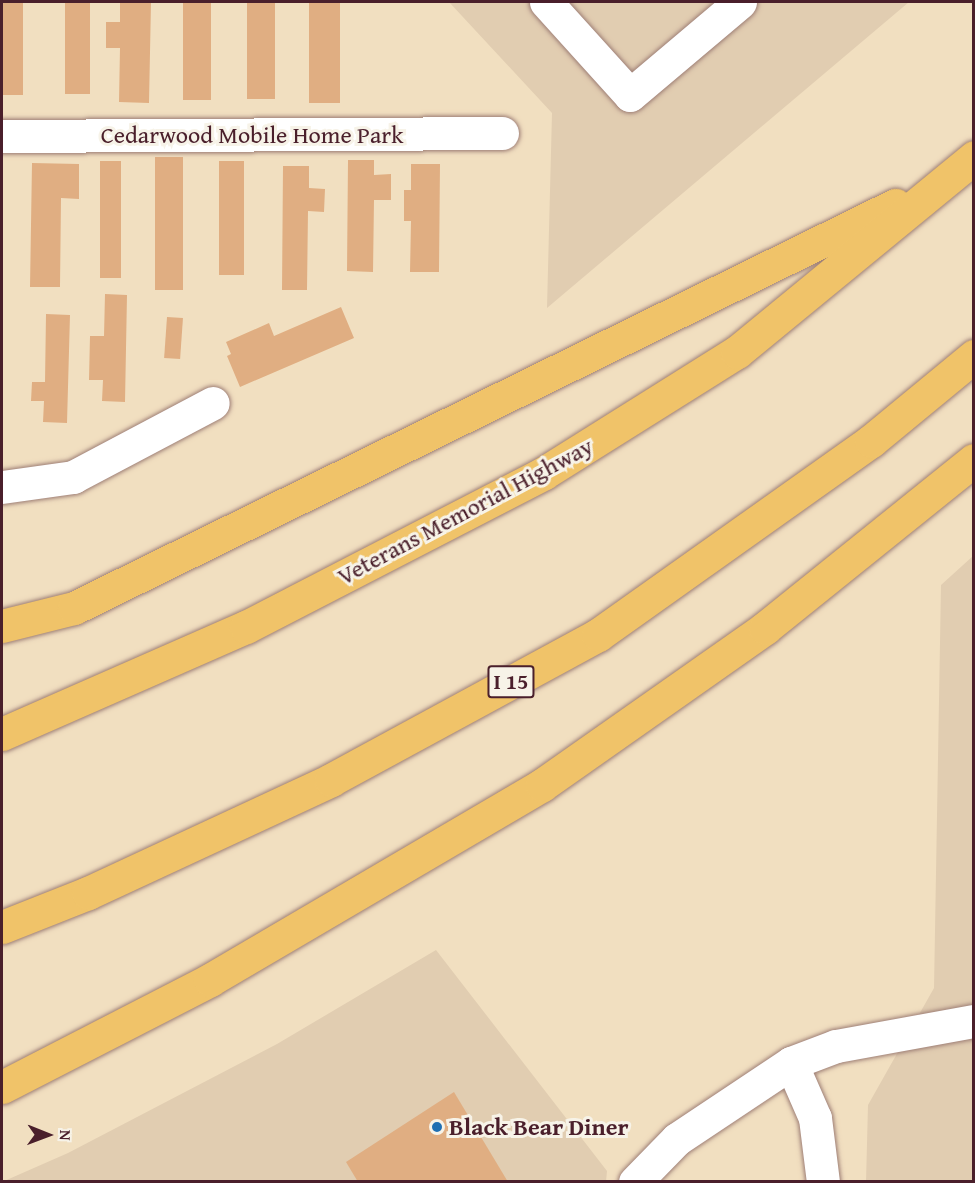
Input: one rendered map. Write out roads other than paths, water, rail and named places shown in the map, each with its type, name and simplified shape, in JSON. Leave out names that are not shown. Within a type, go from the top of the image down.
[{"type":"highway","name":"Veterans Memorial Highway","points":[[2,734],[246,627],[544,473],[737,352],[974,157]]},
{"type":"highway","points":[[2,626],[74,608],[945,180]]},
{"type":"highway","name":"I 15","points":[[2,927],[88,893],[331,780],[598,635],[871,441],[974,356]]},
{"type":"highway","points":[[2,1087],[210,980],[542,785],[765,628],[974,460]]},
{"type":"street","points":[[546,2],[630,95],[740,2]]},
{"type":"street","name":"Cedarwood Mobile Home Park","points":[[2,136],[502,134]]},
{"type":"street","points":[[2,488],[73,477],[213,403]]},
{"type":"street","points":[[635,1182],[677,1139],[791,1063],[836,1046],[974,1021]]},
{"type":"street","points":[[791,1063],[815,1118],[823,1182]]},
{"type":"place","name":"Black Bear Diner","points":[[437,1127]]}]
